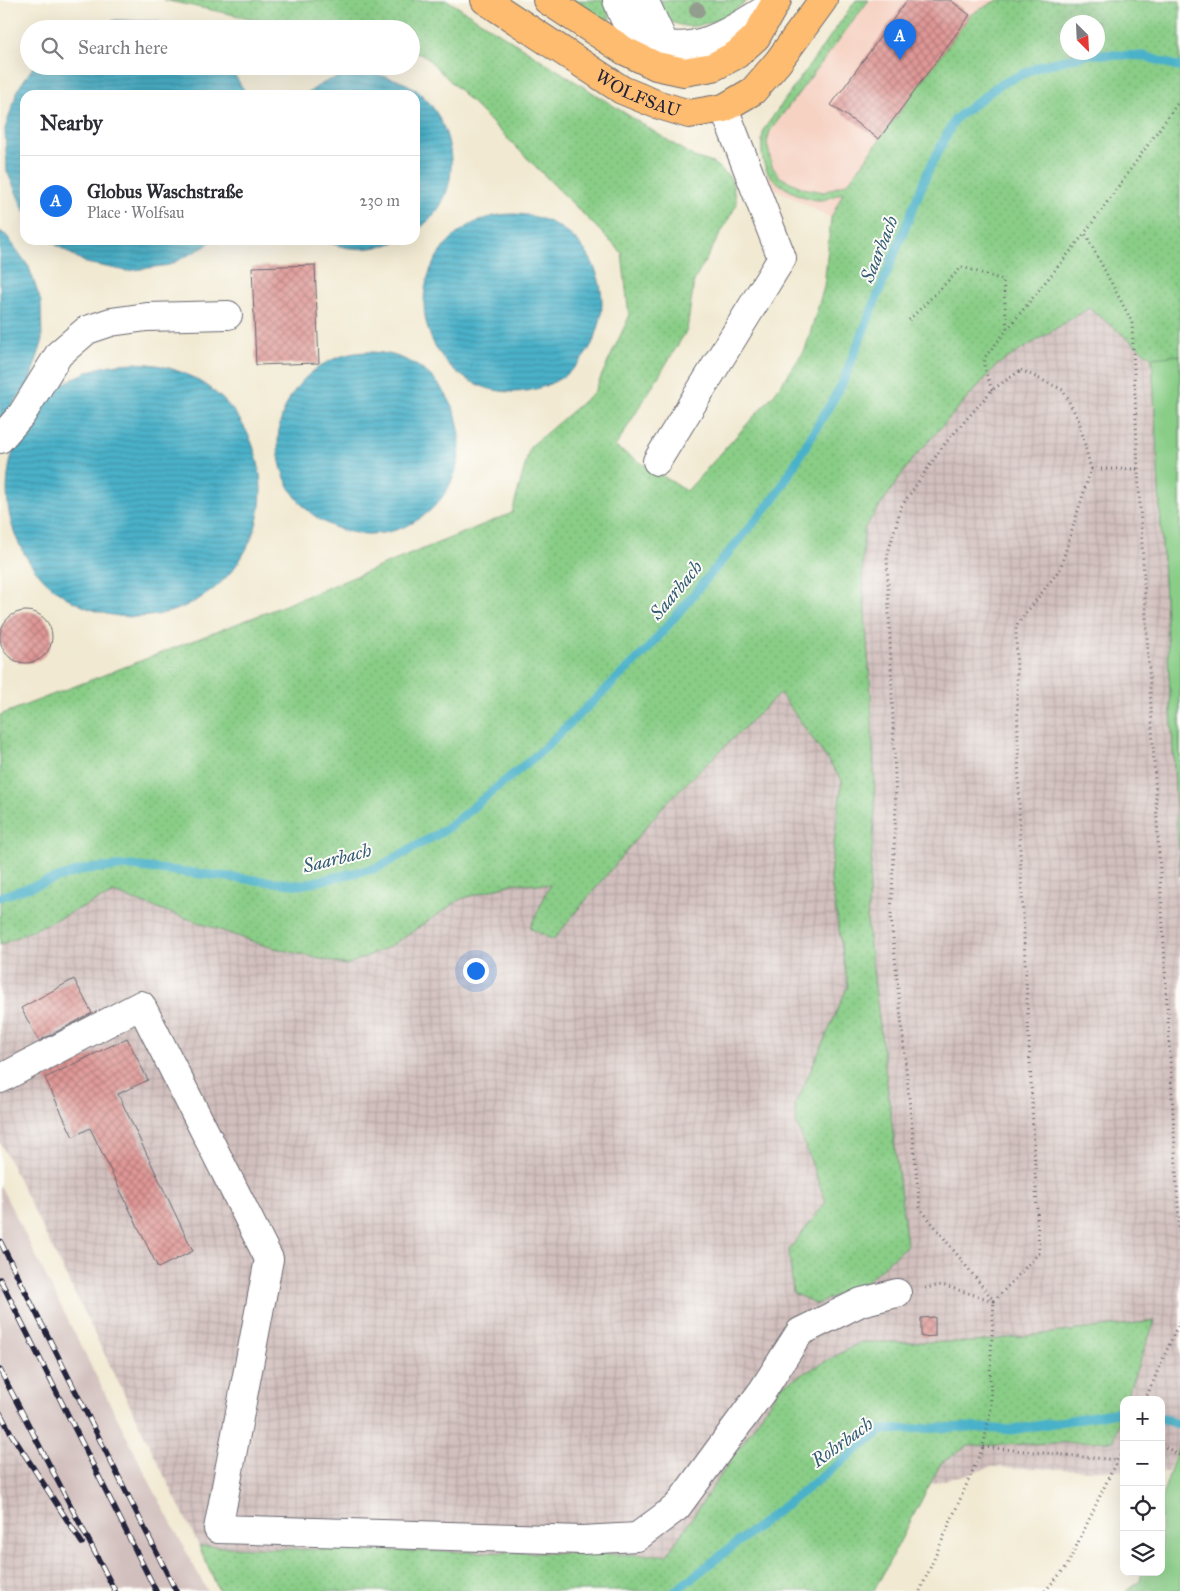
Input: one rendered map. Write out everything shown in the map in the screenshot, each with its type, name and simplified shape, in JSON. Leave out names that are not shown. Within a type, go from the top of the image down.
[{"type":"main road","name":"WOLFSAU","points":[[485,0],[622,90],[656,104],[689,114],[724,108],[753,91],[778,62],[822,0]]},
{"type":"main road","name":"WOLFSAU","points":[[546,0],[625,51],[656,66],[684,72],[714,68],[736,55],[756,37],[776,2]]},
{"type":"lane","points":[[617,0],[633,33],[665,45],[685,46],[707,42],[728,32],[776,2]]},
{"type":"lane","points":[[644,0],[665,45]]},
{"type":"lane","points":[[657,461],[782,258],[724,108]]},
{"type":"lane","points":[[0,439],[22,414],[59,354],[87,330],[111,322],[146,317],[228,316]]},
{"type":"lane","points":[[0,1079],[141,1006],[269,1259],[218,1529],[582,1540],[637,1537],[677,1507],[764,1390],[800,1332],[862,1302],[898,1293]]},
{"type":"path","points":[[992,390],[984,367],[984,356],[1085,233],[1180,100]]},
{"type":"path","points":[[1085,233],[1132,322],[1138,469],[1180,1241]]},
{"type":"path","points":[[909,320],[962,266],[1003,280],[1007,329]]},
{"type":"path","points":[[920,1591],[983,1447],[991,1408],[990,1372],[994,1301],[1039,1253],[1020,852],[1016,626],[1060,570],[1091,469],[1079,421],[1062,390],[1021,370],[992,390],[943,446],[901,507],[887,557],[896,805],[892,918],[920,1208],[994,1301]]},
{"type":"path","points":[[1091,469],[1138,469]]},
{"type":"path","points":[[898,1293],[942,1285],[994,1301]]},
{"type":"path","points":[[1147,1396],[1180,1320]]},
{"type":"path","points":[[983,1447],[1117,1460]]},
{"type":"path","points":[[1165,1447],[1180,1455]]},
{"type":"path","points":[[1045,1591],[1067,1566],[1120,1456]]},
{"type":"shaded area","points":[[856,0],[997,0],[970,15],[849,182],[831,218],[770,186],[761,143],[764,129]]},
{"type":"shaded area","points":[[1089,308],[1151,358],[1180,880],[1180,1439],[1168,1472],[1165,1472],[1165,1396],[1120,1396],[1120,1471],[993,1467],[667,1555],[199,1546],[0,1142],[0,945],[114,893],[266,946],[346,965],[389,947],[864,529],[911,461],[997,365]]},
{"type":"shaded area","points":[[0,1185],[148,1479],[207,1591],[101,1591],[0,1434]]},
{"type":"shaded area","points":[[0,1434],[84,1563],[101,1591],[0,1591]]},
{"type":"green space","points":[[164,0],[447,0],[694,157],[713,163],[731,178],[737,204],[694,281],[687,330],[615,447],[687,491],[775,393],[805,350],[824,287],[831,218],[843,193],[824,200],[814,200],[783,187],[767,171],[762,156],[762,139],[764,129],[856,0],[869,0],[770,131],[767,143],[772,166],[780,177],[803,188],[824,192],[849,182],[970,15],[997,0],[1180,1],[1180,876],[1152,358],[1089,308],[997,365],[911,461],[864,529],[862,574],[871,693],[875,807],[867,921],[907,1245],[867,1281],[817,1304],[793,1293],[789,1250],[826,1202],[797,1124],[795,1106],[848,986],[830,875],[842,780],[780,693],[664,805],[553,940],[530,928],[550,885],[515,883],[461,899],[389,947],[346,965],[266,946],[114,893],[0,945],[0,715],[275,609],[512,513],[530,447],[594,392],[629,317],[622,253],[424,55],[420,54],[420,20],[258,20]]},
{"type":"green space","points":[[564,0],[605,0],[611,23],[606,27]]},
{"type":"green space","points":[[657,0],[748,0],[729,14],[706,24],[683,26],[672,22],[662,13]]},
{"type":"green space","points":[[1180,355],[1180,876],[1152,358]]},
{"type":"green space","points":[[1155,1321],[1127,1396],[1120,1396],[1120,1416],[1114,1441],[968,1446],[941,1463],[874,1591],[219,1591],[199,1546],[667,1555],[781,1386],[861,1342],[973,1342]]},
{"type":"green space","points":[[1180,1441],[1180,1591],[1126,1591],[1140,1581],[1141,1576],[1165,1576],[1165,1487]]},
{"type":"water","points":[[28,75],[235,75],[244,90],[20,90],[20,201],[7,171],[5,129],[18,89]]},
{"type":"water","points":[[352,75],[379,75],[398,80],[417,90],[313,90],[321,84],[336,78]]},
{"type":"water","points":[[420,93],[433,108],[442,123],[448,139],[451,156],[451,173],[447,190],[440,205],[430,219],[420,228]]},
{"type":"water","points":[[522,214],[547,220],[555,224],[570,234],[582,246],[596,269],[601,286],[601,320],[596,337],[582,360],[570,372],[547,386],[530,391],[504,392],[479,386],[471,382],[456,372],[444,360],[430,337],[425,320],[424,294],[430,269],[434,261],[444,246],[456,234],[479,220],[496,215]]},
{"type":"water","points":[[0,231],[7,236],[29,267],[41,302],[42,343],[29,383],[0,419]]},
{"type":"water","points":[[56,245],[207,245],[169,265],[127,271],[86,263]]},
{"type":"water","points":[[337,245],[385,245],[362,249]]},
{"type":"water","points":[[378,352],[387,353],[412,362],[434,378],[450,400],[459,425],[459,461],[450,486],[434,508],[412,524],[396,530],[378,534],[360,534],[351,533],[326,524],[311,514],[298,501],[288,486],[279,461],[278,434],[279,425],[288,400],[298,385],[311,372],[326,362],[351,353]]},
{"type":"water","points":[[122,363],[146,363],[183,372],[205,384],[224,400],[240,419],[252,441],[259,465],[261,490],[259,515],[252,539],[240,561],[224,580],[205,596],[183,608],[146,617],[122,617],[85,608],[63,596],[36,571],[16,539],[12,527],[7,502],[7,478],[16,441],[28,419],[53,392],[85,372],[97,368]]},
{"type":"building","points":[[907,0],[950,0],[970,15],[879,139],[831,105]]},
{"type":"building","points":[[315,265],[319,363],[256,365],[252,267]]},
{"type":"building","points":[[21,611],[31,611],[40,615],[48,623],[52,637],[48,651],[40,659],[31,663],[21,663],[12,659],[4,651],[0,642],[0,632],[4,623],[12,615]]},
{"type":"building","points":[[74,979],[92,1013],[39,1041],[21,1008]]},
{"type":"building","points":[[127,1038],[148,1080],[118,1094],[193,1251],[158,1268],[90,1128],[73,1137],[45,1078]]},
{"type":"building","points":[[935,1317],[935,1336],[921,1337],[921,1318]]},
{"type":"waterway","name":"Saarbach","points":[[0,897],[85,869],[131,866],[300,885],[377,868],[445,830],[539,753],[647,650],[776,496],[841,386],[928,171],[955,119],[999,85],[1040,66],[1090,54],[1144,56],[1180,67]]},
{"type":"waterway","name":"Rohrbach","points":[[675,1591],[882,1430],[966,1427],[1012,1430],[1120,1412]]},
{"type":"waterway","name":"Rohrbach","points":[[1165,1419],[1180,1425]]},
{"type":"railway","points":[[0,1241],[176,1591]]},
{"type":"railway","points":[[0,1279],[156,1591]]},
{"type":"railway","points":[[0,1370],[115,1591]]},
{"type":"railway","points":[[0,1413],[12,1435],[82,1543]]},
{"type":"place","name":"Globus Waschstraße","points":[[900,60]]}]
